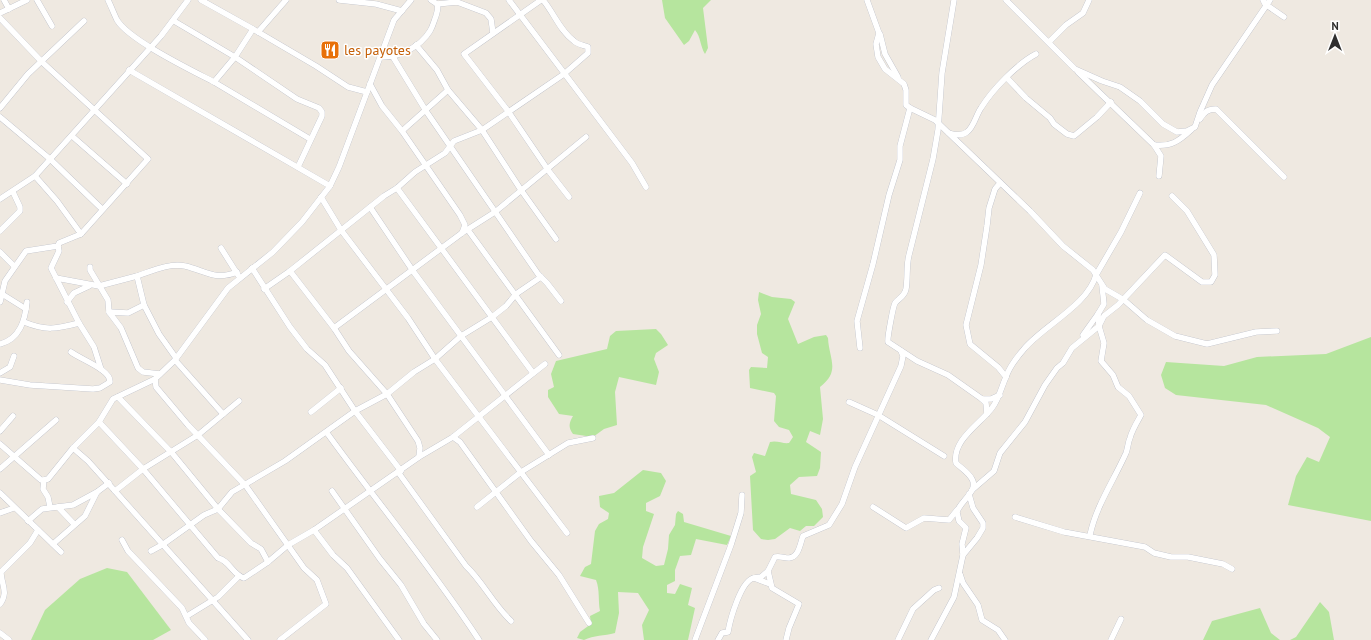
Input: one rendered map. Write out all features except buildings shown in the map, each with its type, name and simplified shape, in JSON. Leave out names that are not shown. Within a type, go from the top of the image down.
[{"type":"street","points":[[4,0],[9,9]]},
{"type":"street","points":[[0,13],[27,0]]},
{"type":"street","points":[[37,0],[52,26]]},
{"type":"street","points":[[108,0],[117,20],[124,28],[152,47],[310,139]]},
{"type":"street","points":[[0,199],[13,192],[35,176],[95,111],[129,70],[152,47],[174,21],[188,0]]},
{"type":"street","points":[[200,0],[316,66],[348,87],[367,92]]},
{"type":"street","points":[[214,82],[255,31],[286,0]]},
{"type":"street","points":[[280,6],[289,0]]},
{"type":"street","points":[[340,0],[376,4],[402,11]]},
{"type":"street","points":[[56,278],[89,286],[100,286],[137,276],[156,268],[184,266],[222,277],[238,275],[252,268],[287,239],[330,186],[339,167],[370,84],[382,57],[394,20],[411,0]]},
{"type":"street","points":[[431,0],[437,4],[457,2],[486,13],[491,20],[493,33]]},
{"type":"street","points":[[509,0],[632,163],[646,187]]},
{"type":"street","points":[[264,289],[290,271],[370,207],[397,188],[415,172],[445,153],[449,146],[462,136],[482,130],[508,110],[564,74],[588,53],[589,49],[587,46],[575,42],[565,33],[553,13],[542,0],[464,54],[508,110],[548,170],[569,198]]},
{"type":"street","points":[[867,0],[879,33],[876,44],[878,57],[885,69],[904,84],[906,90],[906,105],[935,120],[987,168],[1068,252],[1093,270],[1102,284],[1147,320],[1168,332],[1201,344],[1229,340],[1256,332],[1277,331]]},
{"type":"street","points":[[954,0],[942,73],[938,123],[933,158],[918,212],[906,268],[906,289],[904,295],[894,304],[892,323],[886,339],[888,342],[917,361],[948,375],[982,399],[986,403],[988,414]]},
{"type":"street","points":[[1006,0],[1154,145],[1161,156],[1159,176]]},
{"type":"street","points":[[1049,42],[1066,25],[1083,13],[1089,0]]},
{"type":"street","points":[[1263,0],[1269,2],[1284,17]]},
{"type":"street","points":[[1076,69],[1102,81],[1120,87],[1140,101],[1163,124],[1177,132],[1186,131],[1195,127],[1212,85],[1269,2]]},
{"type":"street","points":[[382,57],[393,57],[402,54],[426,36],[433,26],[438,10],[437,4]]},
{"type":"street","points":[[0,18],[42,62],[148,159],[127,184],[102,208],[81,234],[59,243],[58,246],[29,250],[24,253],[5,281],[0,302]]},
{"type":"street","points":[[0,108],[19,84],[84,21]]},
{"type":"street","points":[[174,21],[235,57],[297,99],[319,108],[322,116],[298,167]]},
{"type":"street","points":[[416,45],[437,70],[448,90],[482,130],[521,190],[556,239]]},
{"type":"street","points":[[949,133],[957,135],[968,132],[982,106],[994,89],[1023,61],[1036,54]]},
{"type":"street","points":[[393,57],[449,146],[541,277],[561,301]]},
{"type":"street","points":[[129,70],[330,186]]},
{"type":"street","points":[[1007,78],[1054,124],[1067,134],[1074,136],[1097,117],[1111,102]]},
{"type":"street","points":[[370,84],[382,106],[402,131],[463,220],[465,226],[462,233]]},
{"type":"street","points":[[402,131],[448,90]]},
{"type":"street","points":[[860,348],[857,321],[873,264],[889,195],[900,160],[900,146],[910,108]]},
{"type":"street","points":[[1154,145],[1164,146],[1175,143],[1195,127],[1203,113],[1209,109],[1216,109],[1284,177]]},
{"type":"street","points":[[0,117],[50,159],[102,208]]},
{"type":"street","points":[[72,136],[127,184]]},
{"type":"street","points":[[334,328],[386,289],[413,271],[462,233],[495,212],[548,170],[586,137]]},
{"type":"street","points":[[35,176],[57,201],[81,234]]},
{"type":"street","points":[[1000,183],[996,189],[989,208],[988,226],[966,325],[970,344],[998,367],[1006,377]]},
{"type":"street","points":[[397,188],[533,373]]},
{"type":"street","points":[[0,231],[20,211],[20,207],[13,192]]},
{"type":"street","points":[[963,555],[978,538],[983,528],[982,523],[973,508],[971,492],[972,479],[956,463],[956,454],[967,434],[988,414],[1000,395],[1006,377],[1024,348],[1079,300],[1094,283],[1096,275],[1121,232],[1140,193]]},
{"type":"street","points":[[1078,342],[1098,326],[1104,316],[1122,300],[1165,255],[1202,282],[1210,282],[1215,275],[1213,253],[1184,205],[1172,196]]},
{"type":"street","points":[[322,197],[341,230],[386,289],[435,359],[480,416],[567,533]]},
{"type":"street","points":[[370,207],[413,271],[549,455]]},
{"type":"street","points":[[468,230],[559,355]]},
{"type":"street","points":[[58,246],[59,251],[51,265],[79,323],[94,347],[101,369]]},
{"type":"street","points":[[221,248],[238,275]]},
{"type":"street","points":[[0,252],[14,266]]},
{"type":"street","points":[[90,267],[108,300],[108,312],[121,328],[138,368],[143,372],[160,374]]},
{"type":"street","points":[[252,268],[264,289],[290,327],[307,349],[326,365],[355,411],[466,566],[477,577],[488,595],[511,621]]},
{"type":"street","points":[[290,271],[334,328],[349,351],[387,394],[418,441],[420,448],[419,457]]},
{"type":"street","points":[[0,444],[41,480],[48,479],[73,448],[100,422],[111,402],[154,379],[175,359],[217,300],[238,275]]},
{"type":"street","points":[[137,276],[144,305],[158,334],[175,359],[223,414]]},
{"type":"street","points":[[151,551],[162,545],[204,515],[218,509],[232,492],[246,486],[327,433],[355,411],[387,394],[414,372],[435,359],[461,336],[506,306],[516,294],[541,277]]},
{"type":"street","points":[[873,508],[906,528],[924,518],[949,520],[971,492],[994,471],[1000,453],[1025,422],[1049,380],[1098,314],[1104,304],[1104,291],[1102,284]]},
{"type":"street","points":[[68,302],[74,293],[89,286]]},
{"type":"street","points":[[2,294],[26,309]]},
{"type":"street","points":[[0,344],[13,338],[24,322],[27,302]]},
{"type":"street","points":[[108,312],[128,313],[144,305]]},
{"type":"street","points":[[1090,535],[1093,521],[1120,462],[1126,453],[1130,437],[1141,415],[1129,396],[1118,387],[1113,375],[1101,361],[1104,343],[1098,326],[1098,314]]},
{"type":"street","points":[[24,322],[38,328],[48,329],[79,323]]},
{"type":"street","points":[[718,640],[722,633],[728,632],[735,605],[748,581],[754,578],[762,577],[768,571],[775,557],[794,557],[798,553],[803,536],[829,525],[846,496],[855,468],[901,366],[903,356],[901,351]]},
{"type":"street","points":[[0,380],[30,385],[93,389],[100,388],[110,382],[107,373],[87,363],[71,352]]},
{"type":"street","points":[[0,373],[10,366],[14,356]]},
{"type":"street","points":[[100,422],[143,469],[218,558],[223,558],[239,576],[247,577],[288,545],[314,530],[419,457],[453,437],[545,364]]},
{"type":"street","points":[[154,379],[156,387],[198,435],[246,486],[304,568],[317,580],[326,604],[280,640]]},
{"type":"street","points":[[311,412],[341,388]]},
{"type":"street","points":[[982,399],[991,399],[1000,395]]},
{"type":"street","points":[[118,397],[172,453],[218,509],[251,543],[261,549],[268,562]]},
{"type":"street","points":[[115,491],[143,469],[172,453],[198,435],[239,400]]},
{"type":"street","points":[[849,402],[878,415],[944,456]]},
{"type":"street","points":[[0,431],[13,416]]},
{"type":"street","points":[[0,469],[56,420]]},
{"type":"street","points":[[327,433],[369,492],[455,604],[479,640]]},
{"type":"street","points":[[453,437],[460,442],[531,542],[559,575],[589,623]]},
{"type":"street","points":[[477,507],[521,472],[568,443],[593,438]]},
{"type":"street","points":[[73,448],[110,483],[115,491],[162,545],[214,600],[225,616],[248,640]]},
{"type":"street","points":[[44,480],[43,489],[48,497],[50,507]]},
{"type":"street","points":[[28,521],[42,509],[73,505],[98,492],[110,483]]},
{"type":"street","points":[[0,492],[14,508],[61,552]]},
{"type":"street","points":[[53,544],[74,524],[86,516],[98,492]]},
{"type":"street","points":[[332,492],[401,586],[424,624],[437,640]]},
{"type":"street","points":[[695,640],[731,545],[741,513],[742,495]]},
{"type":"street","points":[[58,507],[74,524]]},
{"type":"street","points":[[0,513],[14,508]]},
{"type":"street","points":[[931,640],[954,597],[960,574],[963,555],[962,544],[966,528],[957,516],[958,508]]},
{"type":"street","points":[[1015,517],[1064,532],[1090,535],[1145,547],[1154,553],[1171,557],[1188,557],[1223,564],[1232,569]]},
{"type":"street","points":[[0,604],[5,589],[1,572],[30,543],[38,530]]},
{"type":"street","points":[[314,530],[333,555],[347,568],[399,640]]},
{"type":"street","points":[[122,540],[128,551],[144,566],[168,596],[182,608],[189,623],[205,640]]},
{"type":"street","points":[[768,571],[770,584],[774,590],[799,604],[789,628],[786,640]]},
{"type":"street","points":[[960,574],[963,583],[978,605],[982,620],[998,630],[1005,640]]},
{"type":"street","points":[[187,616],[214,600],[229,588],[239,576]]},
{"type":"street","points":[[754,578],[770,584]]},
{"type":"street","points":[[898,640],[913,609],[934,590],[939,588]]},
{"type":"street","points":[[1111,640],[1121,618]]},
{"type":"street","points":[[0,633],[9,640]]},
{"type":"green space","points":[[662,0],[711,0],[703,8],[708,48],[705,54],[695,30],[689,41],[684,45],[665,18]]},
{"type":"green space","points":[[759,292],[772,297],[791,299],[795,302],[788,319],[798,344],[814,337],[826,335],[828,338],[832,364],[830,376],[820,387],[823,419],[820,435],[810,431],[806,442],[821,452],[820,468],[817,476],[799,477],[790,485],[791,494],[816,500],[822,509],[823,517],[814,526],[806,526],[800,531],[790,528],[775,539],[768,540],[761,539],[753,530],[750,476],[756,472],[752,457],[754,453],[765,456],[770,442],[775,441],[789,443],[793,437],[789,430],[779,427],[774,421],[776,396],[774,393],[750,388],[749,370],[751,367],[767,368],[768,357],[762,353],[757,334],[757,325],[761,314],[758,300]]},
{"type":"green space","points":[[656,329],[668,345],[656,353],[654,359],[659,372],[656,385],[619,377],[615,392],[617,425],[604,429],[593,437],[573,434],[570,429],[570,425],[573,416],[559,414],[548,397],[548,390],[554,387],[551,374],[556,361],[607,349],[610,336],[616,331]]},
{"type":"green space","points":[[1371,337],[1371,521],[1288,505],[1296,476],[1307,457],[1319,462],[1330,437],[1318,428],[1266,405],[1176,395],[1165,388],[1161,375],[1166,362],[1224,366],[1257,357],[1326,354]]},
{"type":"green space","points":[[643,470],[661,473],[666,481],[660,496],[646,503],[646,511],[654,514],[643,547],[642,558],[656,566],[664,565],[668,549],[669,535],[675,525],[676,514],[678,511],[683,514],[684,522],[731,536],[727,545],[696,539],[691,555],[680,556],[675,570],[675,581],[667,585],[667,593],[675,594],[680,584],[692,588],[688,605],[695,608],[688,640],[644,640],[642,625],[649,610],[638,593],[618,592],[619,613],[615,633],[584,640],[577,638],[580,632],[591,624],[590,616],[600,611],[596,580],[580,576],[585,567],[591,564],[595,531],[599,524],[608,519],[609,513],[600,507],[599,496],[614,493]]},
{"type":"green space","points":[[107,568],[127,572],[171,630],[153,640],[31,640],[45,610],[80,579]]},
{"type":"green space","points":[[1320,602],[1329,612],[1334,640],[1290,640],[1296,637]]},
{"type":"green space","points":[[1260,608],[1271,633],[1280,640],[1203,640],[1212,621]]},
{"type":"place","name":"les payotes","points":[[330,50]]}]
